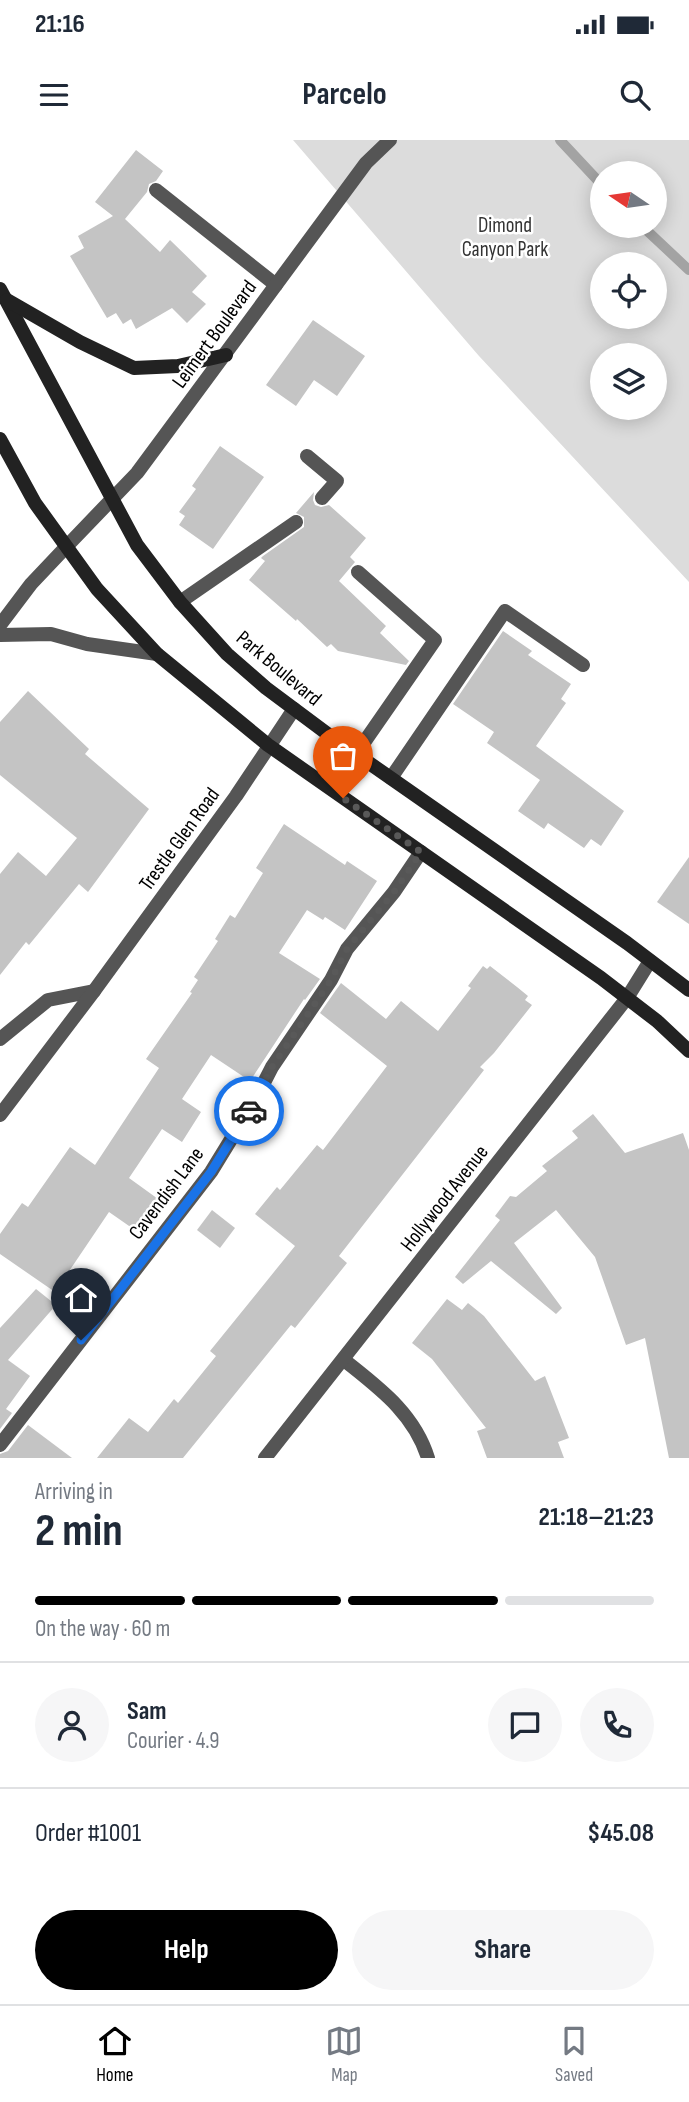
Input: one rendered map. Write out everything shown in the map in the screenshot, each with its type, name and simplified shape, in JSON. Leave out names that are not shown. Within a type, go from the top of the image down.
[{"type":"main road","points":[[3,294],[80,342],[134,368],[178,366],[226,355]]},
{"type":"main road","name":"Park Boulevard","points":[[3,294],[137,545],[180,602],[227,654],[294,709],[689,990]]},
{"type":"main road","points":[[0,439],[35,503],[97,590],[157,654],[268,745],[627,998],[689,1051]]},
{"type":"street","name":"Leimert Boulevard","points":[[0,625],[31,584],[137,473],[366,163],[390,140]]},
{"type":"street","points":[[156,190],[276,285]]},
{"type":"street","points":[[307,456],[338,481],[322,498]]},
{"type":"street","points":[[180,602],[296,522]]},
{"type":"street","points":[[356,754],[435,640],[358,572]]},
{"type":"street","points":[[391,778],[505,611],[583,665]]},
{"type":"street","points":[[0,635],[51,634],[87,644],[157,654]]},
{"type":"street","name":"Trestle Glen Road","points":[[0,1115],[236,796],[294,709]]},
{"type":"street","name":"Cavendish Lane","points":[[0,1445],[211,1172],[272,1067],[331,980],[347,949],[394,892],[421,852]]},
{"type":"street","name":"Hollywood Avenue","points":[[265,1458],[627,998],[650,961]]},
{"type":"street","points":[[0,1039],[48,1000],[94,991]]},
{"type":"street","points":[[344,1360],[384,1392],[408,1417],[423,1442],[428,1458]]},
{"type":"green space","name":"Dimond Canyon Park","points":[[293,140],[689,140],[689,582],[479,356]]},
{"type":"building","points":[[136,150],[163,171],[156,181],[149,184],[147,192],[125,219],[160,252],[170,240],[207,276],[192,292],[206,304],[187,323],[172,308],[136,329],[131,319],[123,324],[116,313],[107,318],[70,256],[84,248],[78,236],[113,216],[95,202]]},
{"type":"building","points":[[313,320],[365,356],[337,396],[314,380],[296,406],[266,385]]},
{"type":"building","points":[[220,446],[264,477],[213,549],[179,525],[185,516],[179,512],[196,489],[192,486]]},
{"type":"building","points":[[314,492],[315,505],[329,505],[366,538],[350,557],[355,562],[339,581],[386,626],[380,633],[409,661],[406,665],[338,651],[331,644],[327,647],[249,580],[265,561],[261,558],[263,556],[304,527],[304,517],[296,513]]},
{"type":"building","points":[[503,631],[532,651],[528,655],[571,684],[561,699],[566,703],[536,746],[624,811],[601,846],[591,839],[584,848],[548,823],[544,829],[518,811],[540,780],[487,743],[494,732],[453,704]]},
{"type":"building","points":[[28,691],[89,749],[85,754],[149,809],[88,892],[79,884],[29,945],[26,942],[0,975],[0,874],[18,852],[46,876],[77,838],[0,775],[0,722]]},
{"type":"building","points":[[284,824],[345,865],[347,861],[377,881],[345,930],[325,917],[323,920],[307,910],[279,953],[320,979],[250,1081],[211,1055],[182,1099],[201,1112],[182,1142],[162,1129],[129,1178],[165,1204],[142,1235],[109,1212],[55,1292],[0,1254],[0,1234],[22,1203],[28,1207],[70,1147],[95,1165],[159,1068],[146,1059],[192,993],[190,992],[198,980],[194,977],[218,941],[215,939],[230,915],[235,918],[263,873],[256,868]]},
{"type":"building","points":[[689,857],[689,924],[657,902]]},
{"type":"building","points":[[483,966],[487,969],[490,966],[517,987],[528,996],[525,1000],[532,1005],[480,1067],[484,1070],[339,1256],[347,1263],[295,1328],[291,1325],[183,1458],[97,1458],[129,1418],[148,1432],[174,1399],[178,1403],[216,1356],[210,1351],[295,1246],[255,1214],[277,1187],[280,1190],[317,1145],[323,1150],[387,1066],[320,1013],[341,983],[386,1019],[401,1001],[438,1031],[471,988],[468,986]]},
{"type":"building","points":[[593,1114],[625,1153],[683,1133],[689,1150],[689,1458],[669,1458],[645,1338],[626,1345],[595,1257],[556,1210],[514,1243],[562,1308],[556,1314],[491,1261],[463,1284],[455,1277],[500,1220],[495,1216],[510,1196],[516,1197],[547,1171],[542,1166],[578,1138],[572,1131]]},
{"type":"building","points":[[212,1210],[235,1228],[220,1248],[197,1230]]},
{"type":"building","points":[[36,1289],[56,1305],[8,1360],[30,1376],[6,1409],[12,1413],[0,1429],[0,1328]]},
{"type":"building","points":[[447,1299],[462,1310],[468,1303],[484,1316],[535,1381],[545,1376],[569,1438],[558,1442],[564,1458],[487,1458],[477,1431],[486,1428],[432,1359],[412,1343]]},
{"type":"building","points":[[28,1425],[72,1458],[0,1458],[0,1454],[8,1451]]},
{"type":"waterway","points":[[560,140],[590,172]]},
{"type":"waterway","points":[[655,238],[689,270]]},
{"type":"way so far","points":[[249,1111],[272,1067],[331,980],[347,949],[394,892],[421,852],[343,798]]},
{"type":"route","points":[[81,1340],[211,1172],[249,1111]]}]
